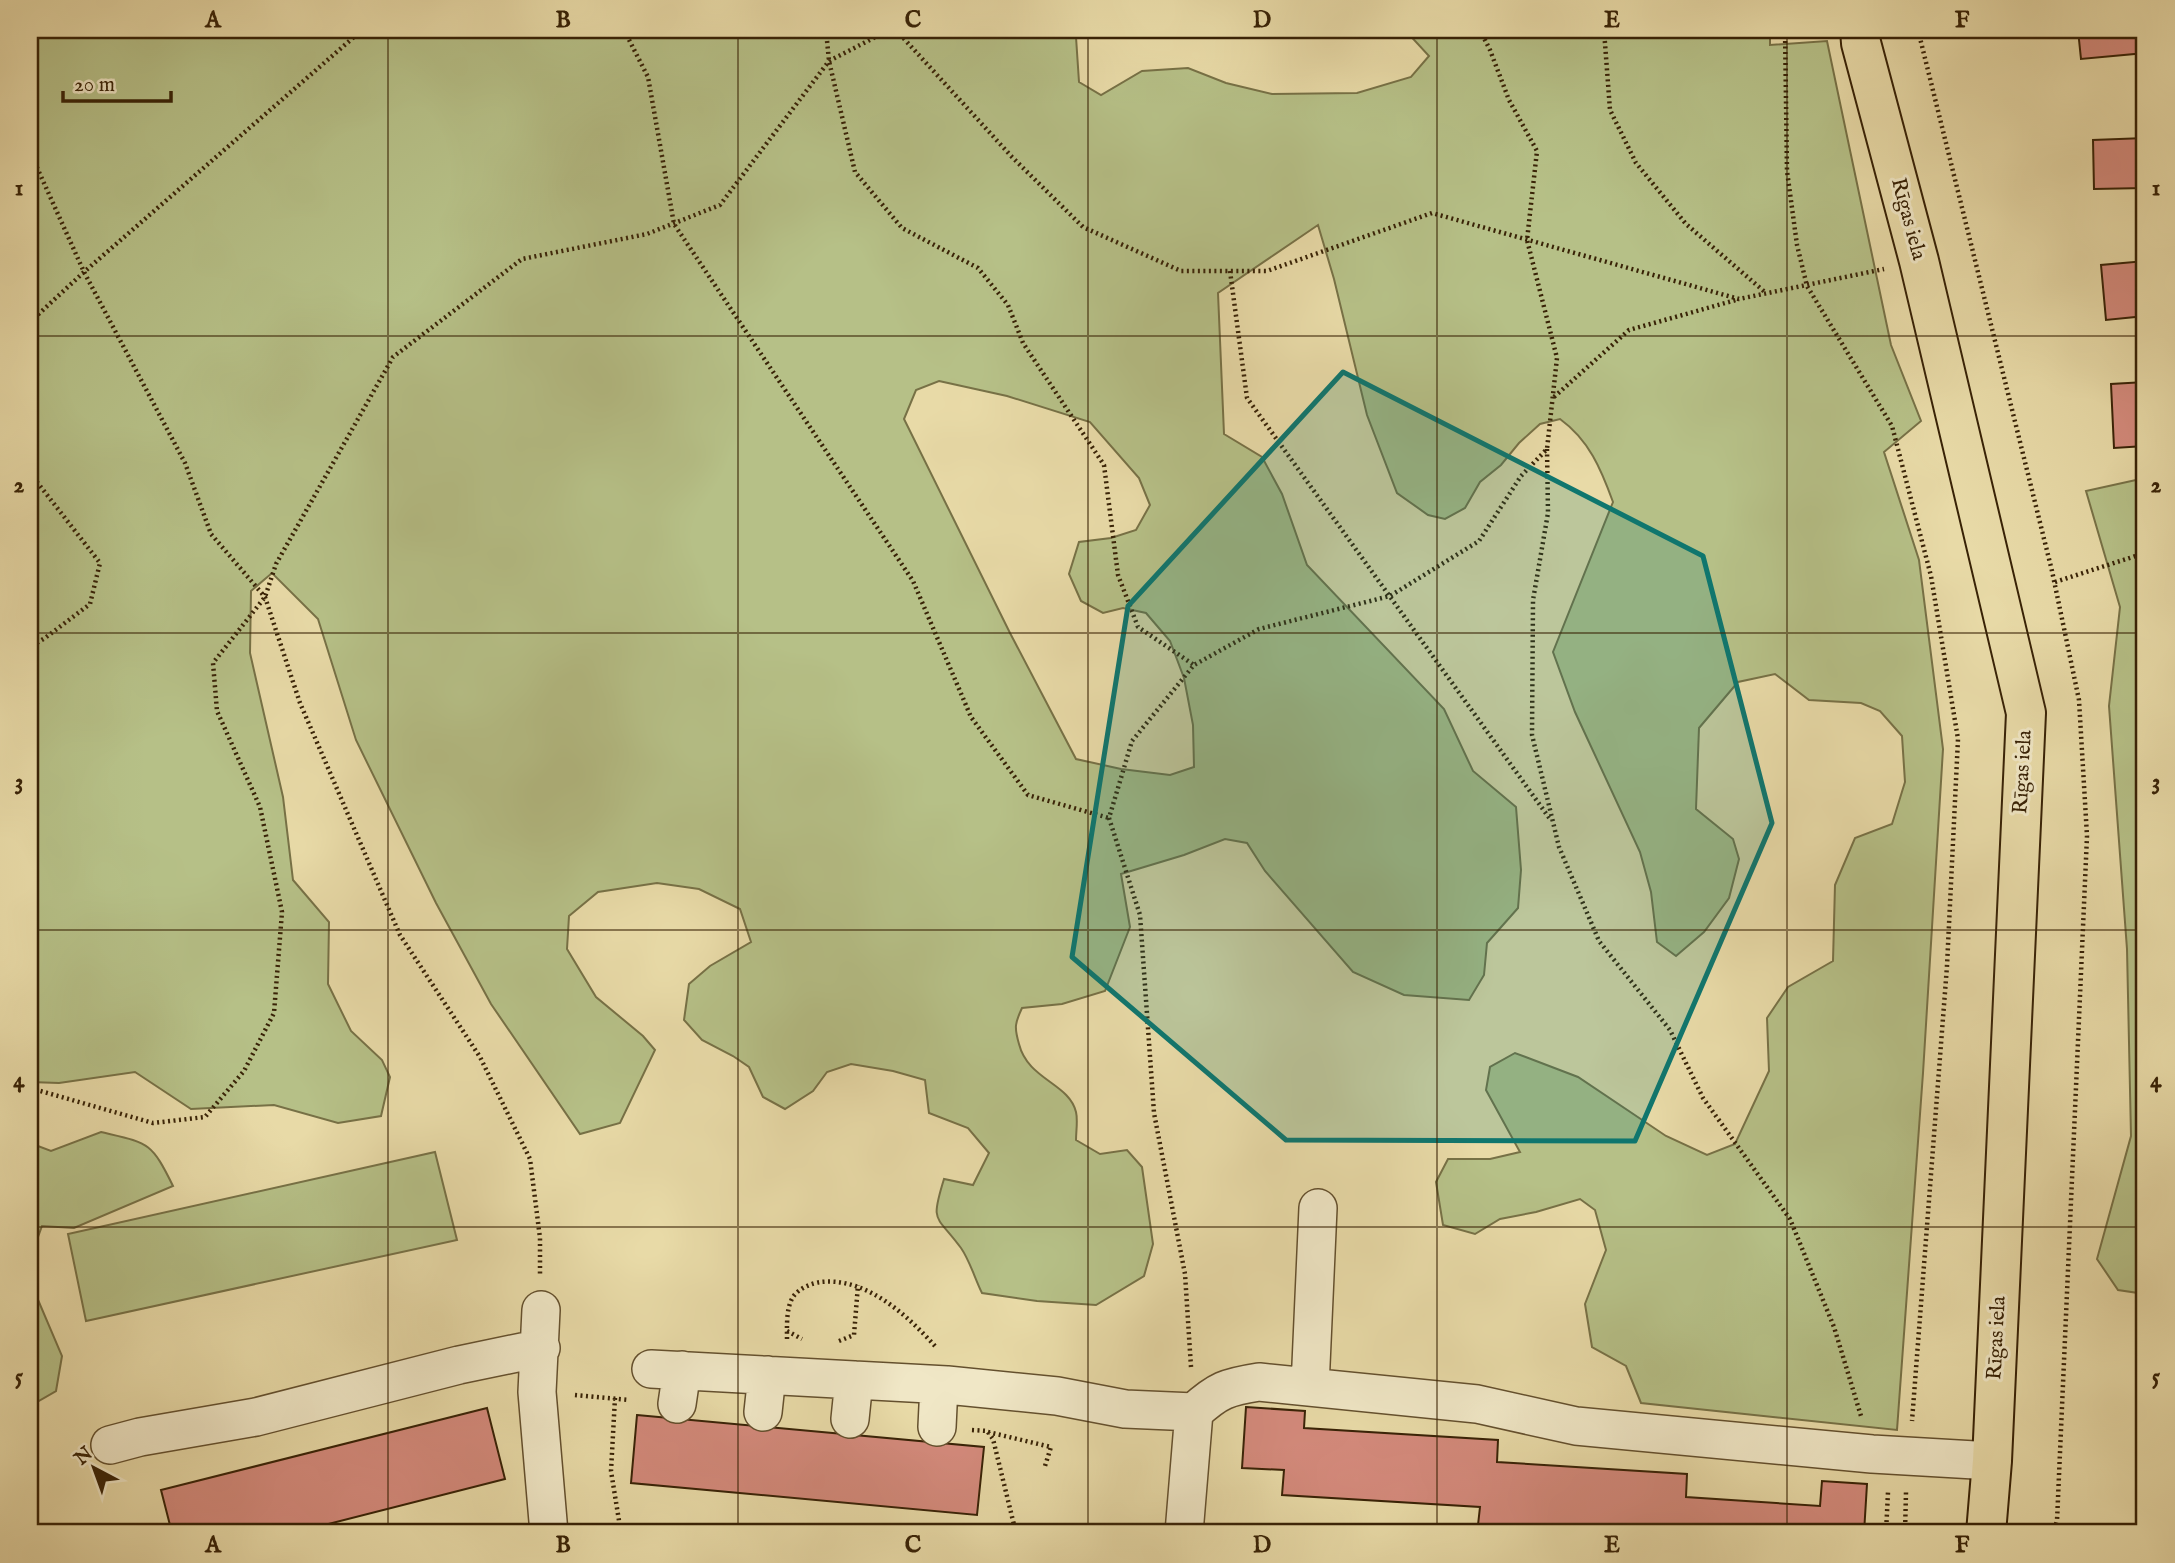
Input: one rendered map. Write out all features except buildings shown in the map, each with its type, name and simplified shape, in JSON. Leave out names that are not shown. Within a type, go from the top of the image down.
[{"type":"main road","name":"Rīgas iela","points":[[1860,30],[1861,43],[1919,261],[2026,713],[1992,1461],[1986,1533]]},
{"type":"street","points":[[1310,1387],[1318,1208]]},
{"type":"street","points":[[541,1310],[537,1392],[549,1533]]},
{"type":"street","points":[[110,1445],[140,1437],[256,1417],[459,1365],[541,1348]]},
{"type":"street","points":[[670,1381],[776,1376],[943,1385],[1057,1396],[1125,1409],[1194,1412],[1227,1387],[1259,1382],[1477,1404],[1576,1426],[1872,1454],[1992,1461]]},
{"type":"street","points":[[763,1412],[776,1376]]},
{"type":"street","points":[[850,1419],[854,1380]]},
{"type":"street","points":[[937,1427],[943,1385]]},
{"type":"street","points":[[1184,1533],[1194,1412]]},
{"type":"path","points":[[30,322],[362,30]]},
{"type":"path","points":[[624,30],[648,77],[674,223],[913,581],[971,717],[1028,795],[1109,818]]},
{"type":"path","points":[[826,30],[829,61],[855,172],[902,228],[978,268],[1008,304],[1023,343],[1104,465],[1118,575],[1138,627],[1194,665]]},
{"type":"path","points":[[30,1088],[153,1123],[205,1117],[244,1071],[274,1013],[282,912],[260,807],[217,711],[213,663],[265,597],[276,564],[393,357],[522,259],[647,234],[720,205],[829,61],[889,30]]},
{"type":"path","points":[[896,30],[1012,157],[1083,227],[1181,271],[1268,271],[1432,213],[1739,299]]},
{"type":"path","points":[[1480,30],[1509,100],[1537,151],[1527,240],[1557,358],[1547,449],[1548,513],[1533,600],[1532,735],[1559,847],[1599,941],[1670,1030],[1703,1098],[1790,1219],[1834,1327],[1872,1454]]},
{"type":"path","points":[[1604,30],[1610,110],[1636,163],[1686,224],[1767,294]]},
{"type":"path","points":[[1785,30],[1787,170],[1797,245],[1807,286],[1892,426],[1931,576],[1958,739],[1947,966],[1905,1533]]},
{"type":"path","points":[[30,152],[84,272],[185,463],[211,534],[265,597],[300,703],[400,935],[480,1058],[530,1159],[540,1238],[541,1310]]},
{"type":"path","points":[[1553,397],[1629,330],[1739,299],[1919,261]]},
{"type":"path","points":[[1230,271],[1247,398],[1553,823]]},
{"type":"path","points":[[1194,1412],[1185,1274],[1154,1113],[1140,915],[1109,818],[1132,740],[1194,665],[1259,629],[1390,596],[1479,541],[1521,475],[1547,449]]},
{"type":"path","points":[[30,473],[100,563],[90,604],[30,647]]},
{"type":"path","points":[[2055,582],[2145,553]]},
{"type":"path","points":[[776,1376],[787,1331],[788,1312],[794,1296],[811,1283],[833,1281],[858,1286],[889,1304],[924,1333],[945,1357],[943,1385]]},
{"type":"path","points":[[829,1345],[854,1335],[858,1286]]},
{"type":"path","points":[[787,1331],[804,1341]]},
{"type":"path","points":[[537,1392],[615,1398],[670,1381]]},
{"type":"path","points":[[615,1398],[611,1471],[621,1533]]},
{"type":"path","points":[[937,1427],[987,1431],[1051,1447],[1045,1466]]},
{"type":"path","points":[[987,1431],[993,1439],[1016,1533]]},
{"type":"highlighted area","points":[[1343,372],[1703,556],[1772,823],[1635,1141],[1286,1140],[1072,957],[1128,606]]},
{"type":"green space","points":[[30,30],[1079,30],[1076,37],[1079,82],[1101,95],[1142,71],[1188,68],[1226,83],[1272,94],[1357,93],[1411,77],[1429,56],[1405,30],[1770,30],[1770,45],[1827,41],[1891,345],[1921,421],[1884,452],[1919,560],[1943,749],[1897,1430],[1641,1403],[1626,1366],[1592,1347],[1585,1304],[1606,1250],[1595,1210],[1580,1199],[1500,1219],[1475,1234],[1443,1225],[1436,1182],[1448,1159],[1490,1159],[1520,1152],[1486,1090],[1490,1067],[1515,1053],[1578,1077],[1666,1136],[1707,1155],[1735,1144],[1769,1071],[1767,1018],[1788,987],[1833,961],[1835,885],[1855,838],[1892,824],[1905,782],[1902,736],[1880,711],[1861,703],[1809,700],[1775,674],[1738,682],[1699,728],[1696,809],[1733,839],[1739,859],[1729,898],[1704,932],[1676,956],[1657,942],[1651,892],[1640,852],[1575,712],[1553,652],[1613,502],[1599,467],[1579,436],[1560,419],[1540,424],[1519,443],[1501,465],[1480,482],[1465,508],[1445,519],[1428,515],[1397,493],[1367,415],[1318,225],[1218,293],[1224,434],[1262,457],[1282,494],[1307,565],[1444,709],[1473,771],[1516,807],[1521,870],[1518,908],[1487,943],[1484,975],[1469,1000],[1404,995],[1353,972],[1265,871],[1247,843],[1225,839],[1121,874],[1130,927],[1105,991],[1062,1004],[1022,1008],[1016,1029],[1019,1044],[1031,1066],[1072,1102],[1077,1115],[1076,1140],[1100,1154],[1127,1150],[1142,1167],[1153,1244],[1144,1276],[1096,1305],[1037,1301],[982,1293],[964,1253],[938,1218],[937,1204],[944,1179],[973,1185],[989,1153],[968,1128],[929,1113],[925,1080],[851,1064],[827,1072],[813,1091],[785,1109],[763,1097],[749,1067],[702,1040],[684,1020],[689,984],[710,966],[751,942],[740,909],[699,889],[657,883],[598,892],[569,916],[567,949],[596,997],[643,1036],[655,1050],[620,1123],[580,1134],[491,1004],[436,903],[356,740],[318,619],[272,573],[251,591],[250,653],[283,797],[293,880],[329,922],[328,984],[351,1031],[382,1060],[390,1077],[381,1116],[338,1123],[274,1105],[191,1109],[135,1072],[59,1083],[30,1082]],"holes":[[[939,381],[1007,396],[1090,422],[1139,478],[1150,505],[1136,530],[1111,538],[1079,542],[1069,574],[1081,601],[1103,613],[1123,608],[1146,613],[1170,641],[1184,678],[1193,725],[1194,767],[1170,775],[1121,769],[1076,759],[904,419],[916,390]]]},
{"type":"green space","points":[[2145,478],[2145,1294],[2118,1290],[2097,1259],[2131,1136],[2127,949],[2109,706],[2120,607],[2086,491]]},
{"type":"green space","points":[[101,1132],[146,1146],[159,1160],[173,1186],[74,1228],[42,1226],[30,1259],[30,1143],[51,1151]]},
{"type":"green space","points":[[435,1152],[457,1240],[86,1321],[68,1234]]},
{"type":"green space","points":[[30,1281],[62,1356],[56,1391],[30,1406]]}]
